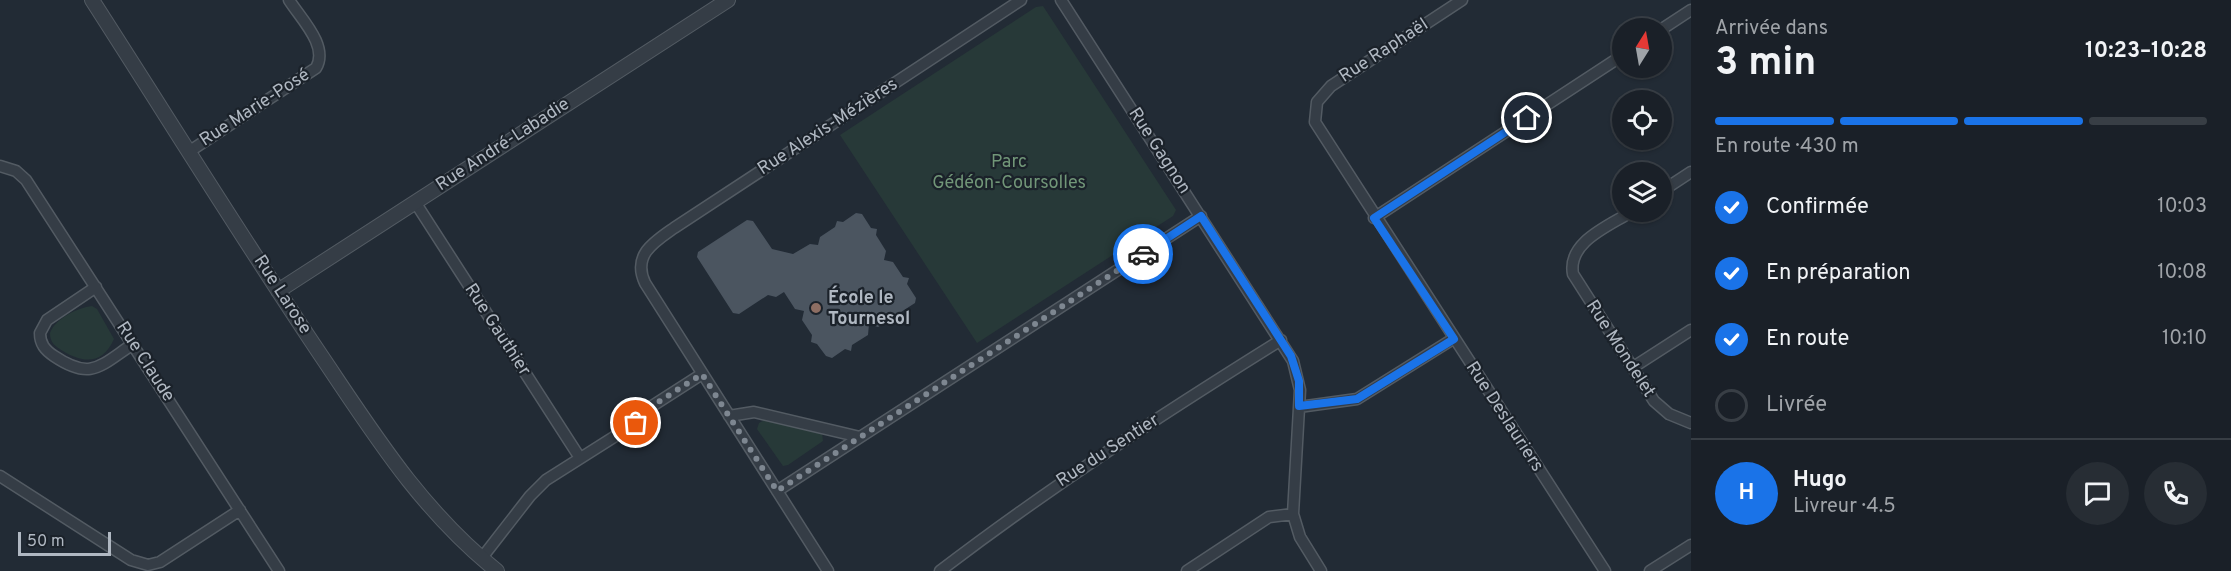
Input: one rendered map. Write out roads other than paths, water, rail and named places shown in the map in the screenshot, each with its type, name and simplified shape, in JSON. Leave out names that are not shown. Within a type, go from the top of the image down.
[{"type":"street","name":"Rue Larose","points":[[92,0],[278,291],[407,481],[444,525],[497,571]]},
{"type":"street","name":"Rue Marie-Posé","points":[[190,151],[316,69],[320,58],[318,46],[289,0]]},
{"type":"street","name":"Rue André-Labadie","points":[[278,291],[713,4],[728,0]]},
{"type":"street","name":"Rue Alexis-Mézières","points":[[702,374],[645,283],[641,260],[650,244],[1021,0]]},
{"type":"street","name":"Rue Gagnon","points":[[1060,0],[1281,340],[1298,374],[1299,406],[1293,514],[1300,537],[1321,571]]},
{"type":"street","name":"Rue Raphaël","points":[[1314,110],[1319,98],[1331,87],[1462,0]]},
{"type":"street","points":[[1672,22],[1691,10]]},
{"type":"street","points":[[1374,218],[1612,62]]},
{"type":"street","name":"Rue Deslauriers","points":[[1314,110],[1316,126],[1374,218],[1605,571]]},
{"type":"street","name":"Rue Claude","points":[[0,166],[12,168],[24,177],[279,571]]},
{"type":"street","points":[[1672,184],[1691,172]]},
{"type":"street","name":"Rue Gauthier","points":[[415,202],[580,458]]},
{"type":"street","points":[[777,491],[1201,216]]},
{"type":"street","name":"Rue Mondelet","points":[[1615,222],[1587,240],[1574,256],[1572,270],[1577,282],[1632,368],[1659,406],[1674,417],[1691,423]]},
{"type":"street","points":[[96,287],[46,320],[40,333],[44,347],[69,366],[86,370],[99,366],[133,344]]},
{"type":"street","points":[[1632,368],[1691,330]]},
{"type":"street","points":[[1299,406],[1357,399],[1454,339]]},
{"type":"street","name":"Rue du Sentier","points":[[940,571],[1019,510],[1075,472],[1281,340]]},
{"type":"street","points":[[482,559],[535,490],[636,423],[649,408],[702,374],[828,571]]},
{"type":"street","points":[[729,416],[754,412],[860,437]]},
{"type":"street","points":[[0,476],[132,560],[144,565],[160,562],[240,510]]},
{"type":"street","points":[[1187,571],[1269,517],[1293,514]]},
{"type":"street","points":[[1650,571],[1691,545]]},
{"type":"place","name":"École le Tournesol","points":[[816,308]]},
{"type":"park label","name":"Parc Gédéon-Coursolles","points":[[1009,172]]}]
